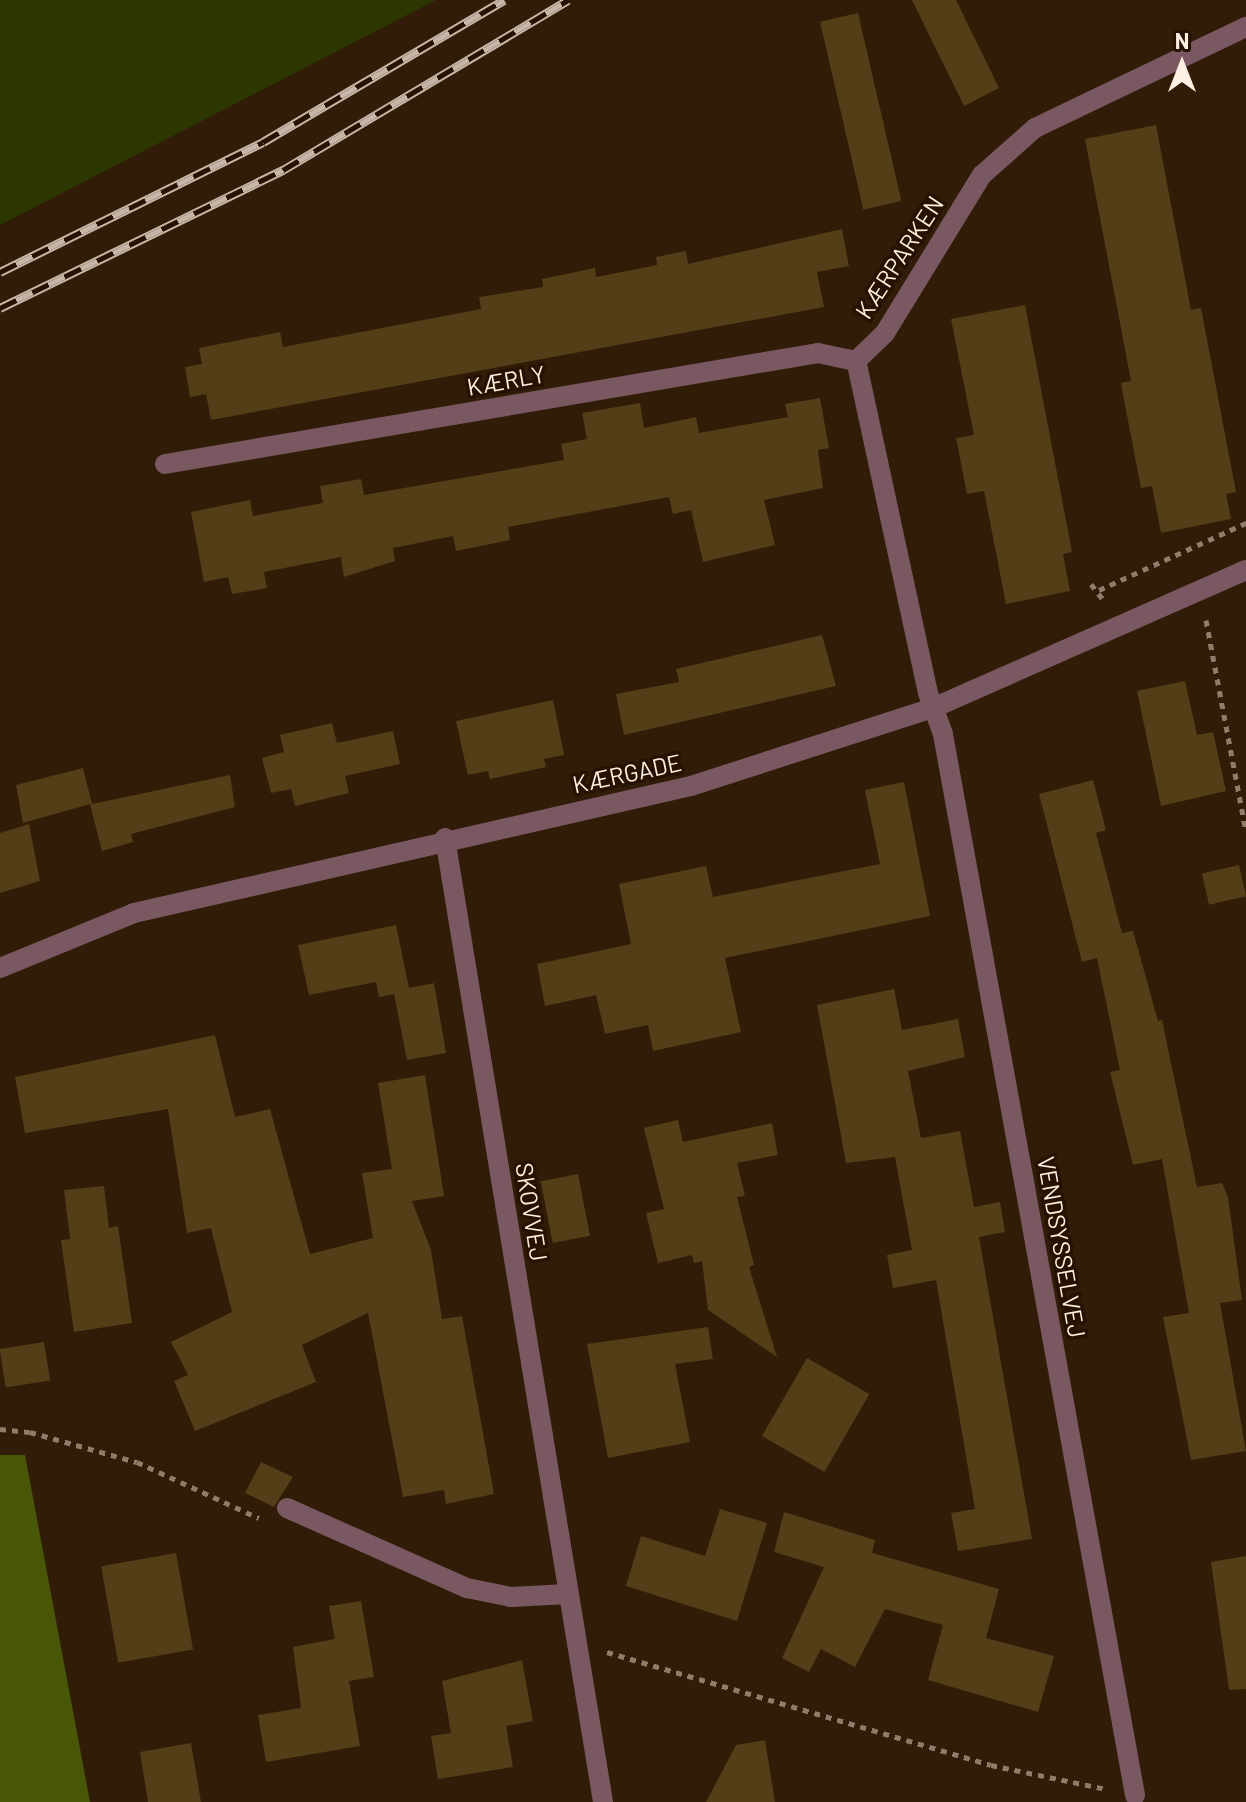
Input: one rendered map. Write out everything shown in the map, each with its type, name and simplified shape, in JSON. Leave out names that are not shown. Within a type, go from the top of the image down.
[{"type":"street","name":"KÆRPARKEN","points":[[856,361],[885,333],[982,175],[1035,128],[1246,27]]},
{"type":"street","name":"KÆRLY","points":[[165,464],[818,353],[856,361]]},
{"type":"street","points":[[856,361],[933,708]]},
{"type":"street","name":"KÆRGADE","points":[[0,968],[134,913],[445,838],[691,786],[933,708],[1246,570]]},
{"type":"street","name":"VENDSYSSELVEJ","points":[[933,708],[943,734],[1135,1795]]},
{"type":"street","name":"SKOVVEJ","points":[[445,838],[603,1802]]},
{"type":"street","points":[[287,1508],[467,1588],[511,1597],[568,1594]]},
{"type":"path","points":[[1099,590],[1246,523]]},
{"type":"path","points":[[1201,590],[1246,831]]},
{"type":"green space","points":[[0,0],[436,0],[0,225]]},
{"type":"green space","points":[[0,1455],[25,1455],[90,1802],[0,1802]]},
{"type":"building","points":[[912,0],[956,0],[999,88],[964,106]]},
{"type":"building","points":[[858,13],[901,201],[863,210],[820,22]]},
{"type":"building","points":[[1156,125],[1191,310],[1201,308],[1236,492],[1226,494],[1231,519],[1161,533],[1152,486],[1141,488],[1124,400],[1121,383],[1131,381],[1085,139]]},
{"type":"building","points":[[842,229],[849,266],[817,272],[824,307],[211,420],[206,394],[190,397],[185,367],[202,364],[199,348],[280,332],[283,347],[481,309],[479,297],[543,287],[542,279],[595,268],[596,277],[657,265],[656,257],[686,251],[688,264]]},
{"type":"building","points":[[1025,305],[1072,552],[1063,554],[1070,591],[1006,604],[984,491],[967,494],[956,438],[974,435],[951,319]]},
{"type":"building","points":[[820,398],[829,448],[818,450],[823,488],[764,500],[775,545],[703,562],[691,510],[673,514],[669,497],[508,527],[510,540],[456,551],[453,536],[393,548],[395,561],[344,577],[341,557],[264,572],[267,588],[232,594],[228,577],[204,582],[191,512],[250,500],[253,516],[323,503],[320,486],[361,479],[364,495],[564,460],[561,444],[587,439],[582,413],[640,403],[644,428],[696,417],[699,433],[788,417],[785,404]]},
{"type":"building","points":[[822,635],[836,686],[624,735],[616,694],[679,682],[676,669]]},
{"type":"building","points":[[1185,681],[1197,735],[1213,732],[1226,791],[1161,806],[1137,691]]},
{"type":"building","points":[[553,700],[564,755],[544,759],[546,767],[490,779],[488,771],[468,775],[456,721]]},
{"type":"building","points":[[332,723],[337,743],[393,731],[400,764],[345,776],[349,793],[295,806],[291,789],[271,793],[262,758],[284,752],[280,735]]},
{"type":"building","points":[[83,768],[92,804],[230,775],[235,807],[131,834],[133,842],[102,851],[90,804],[23,823],[16,785]]},
{"type":"building","points":[[1093,780],[1106,830],[1096,833],[1122,933],[1133,931],[1158,1021],[1162,1020],[1197,1187],[1222,1183],[1228,1197],[1242,1300],[1220,1303],[1246,1451],[1191,1460],[1163,1317],[1189,1313],[1162,1159],[1133,1165],[1110,1072],[1120,1070],[1097,958],[1082,962],[1039,794]]},
{"type":"building","points":[[904,782],[930,916],[725,958],[741,1032],[653,1051],[648,1025],[605,1034],[596,995],[545,1006],[537,964],[631,944],[619,884],[706,866],[713,897],[880,864],[865,790]]},
{"type":"building","points":[[29,824],[40,881],[0,893],[0,833]]},
{"type":"building","points":[[1239,865],[1246,896],[1209,905],[1202,874]]},
{"type":"building","points":[[396,925],[409,988],[434,983],[446,1053],[407,1060],[394,994],[379,997],[376,982],[309,995],[298,945]]},
{"type":"building","points":[[894,989],[902,1030],[958,1019],[965,1057],[908,1071],[921,1138],[960,1131],[974,1207],[1000,1202],[1005,1232],[979,1237],[1032,1539],[958,1551],[951,1513],[975,1509],[936,1280],[893,1288],[887,1255],[912,1250],[895,1157],[846,1163],[817,1005]]},
{"type":"building","points":[[215,1035],[235,1117],[270,1109],[310,1254],[373,1238],[362,1173],[392,1169],[378,1083],[425,1075],[444,1196],[412,1201],[431,1250],[442,1319],[462,1316],[494,1494],[446,1504],[444,1490],[403,1497],[368,1313],[302,1345],[316,1382],[195,1431],[174,1381],[188,1375],[171,1342],[232,1312],[211,1228],[187,1233],[168,1109],[25,1133],[15,1077]]},
{"type":"building","points":[[678,1120],[683,1142],[772,1123],[778,1155],[737,1163],[745,1196],[737,1197],[754,1265],[749,1267],[777,1357],[708,1310],[702,1261],[694,1263],[692,1255],[658,1263],[646,1213],[664,1209],[644,1128]]},
{"type":"building","points":[[578,1174],[590,1236],[553,1243],[541,1181]]},
{"type":"building","points":[[104,1186],[109,1228],[118,1226],[132,1323],[74,1332],[61,1240],[70,1239],[64,1190]]},
{"type":"building","points":[[708,1327],[713,1359],[675,1364],[690,1442],[608,1458],[587,1344]]},
{"type":"building","points":[[44,1342],[50,1381],[6,1388],[0,1349]]},
{"type":"building","points":[[807,1358],[869,1394],[824,1472],[762,1436]]},
{"type":"building","points":[[261,1462],[293,1477],[274,1507],[245,1493]]},
{"type":"building","points":[[720,1509],[767,1523],[737,1621],[626,1586],[641,1536],[705,1556]]},
{"type":"building","points":[[784,1512],[875,1540],[872,1553],[999,1589],[986,1638],[1054,1656],[1038,1712],[928,1680],[943,1625],[885,1609],[855,1667],[821,1649],[809,1672],[782,1658],[824,1567],[774,1552]]},
{"type":"building","points":[[176,1553],[193,1650],[118,1663],[101,1566]]},
{"type":"building","points":[[1246,1556],[1246,1689],[1229,1690],[1211,1562]]},
{"type":"building","points":[[361,1601],[374,1677],[349,1681],[360,1746],[266,1762],[258,1715],[301,1708],[293,1647],[335,1639],[329,1606]]},
{"type":"building","points":[[522,1660],[533,1721],[506,1726],[513,1767],[438,1779],[431,1736],[451,1733],[442,1681]]},
{"type":"building","points":[[765,1740],[775,1802],[706,1802],[736,1745]]},
{"type":"building","points":[[191,1743],[201,1802],[148,1802],[140,1752]]},
{"type":"railway","points":[[0,272],[263,142],[504,0]]},
{"type":"railway","points":[[0,308],[283,170],[568,0]]}]
